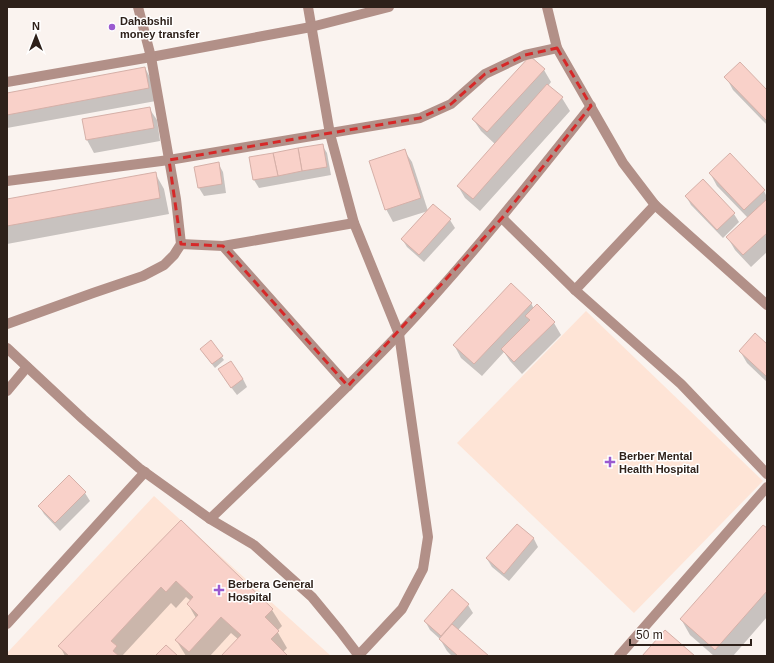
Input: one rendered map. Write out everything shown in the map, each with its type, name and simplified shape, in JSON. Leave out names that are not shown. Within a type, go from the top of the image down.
[{"type":"street","points":[[7,324],[143,276],[164,265],[174,255],[181,244],[180,226],[151,57],[138,7]]},
{"type":"street","points":[[7,348],[83,419],[145,472],[210,519],[254,545],[312,597],[359,656],[402,609],[423,569],[428,537],[399,334],[354,223],[330,134],[308,7]]},
{"type":"street","points":[[7,82],[311,27],[389,7]]},
{"type":"street","points":[[547,7],[557,48],[623,163],[656,205],[767,305]]},
{"type":"street","points":[[7,182],[169,160],[420,118],[451,104],[485,74],[525,55],[557,48]]},
{"type":"street","points":[[210,519],[348,386],[399,334],[502,218],[591,106]]},
{"type":"street","points":[[575,290],[656,205]]},
{"type":"street","points":[[502,218],[575,290],[681,384],[767,474]]},
{"type":"street","points":[[181,244],[223,246],[354,223]]},
{"type":"street","points":[[223,246],[348,386]]},
{"type":"street","points":[[7,390],[26,367]]},
{"type":"street","points":[[7,624],[145,472]]},
{"type":"street","points":[[619,656],[767,487]]},
{"type":"highlighted area","points":[[557,48],[591,106],[502,218],[348,386],[223,246],[181,244],[169,160],[420,118],[451,104],[485,74],[525,55]]},
{"type":"shaded area","name":"Berber Mental Health Hospital","points":[[586,311],[763,481],[634,613],[457,443]]},
{"type":"shaded area","points":[[154,496],[331,656],[7,656],[7,653]]},
{"type":"building","points":[[530,56],[545,69],[487,132],[472,119]]},
{"type":"building","points":[[740,62],[767,90],[767,121],[724,77]]},
{"type":"building","points":[[145,67],[149,88],[7,115],[7,93]]},
{"type":"building","points":[[547,84],[563,97],[473,199],[457,186]]},
{"type":"building","points":[[150,107],[154,128],[86,140],[82,119]]},
{"type":"building","points":[[323,144],[327,167],[302,171],[298,148]]},
{"type":"building","points":[[298,148],[302,171],[278,176],[273,153]]},
{"type":"building","points":[[405,149],[421,198],[385,210],[369,161]]},
{"type":"building","points":[[273,153],[278,176],[253,180],[249,157]]},
{"type":"building","points":[[730,153],[765,190],[744,210],[709,173]]},
{"type":"building","points":[[219,162],[222,184],[198,188],[194,167]]},
{"type":"building","points":[[156,172],[160,198],[7,226],[7,199]]},
{"type":"building","points":[[703,179],[735,213],[717,230],[685,196]]},
{"type":"building","points":[[767,199],[767,233],[743,255],[726,237]]},
{"type":"building","points":[[433,204],[451,219],[419,255],[401,239]]},
{"type":"building","points":[[511,283],[532,303],[474,364],[453,345]]},
{"type":"building","points":[[537,304],[555,322],[514,362],[501,349],[530,320],[525,316]]},
{"type":"building","points":[[755,333],[767,344],[767,377],[739,351]]},
{"type":"building","points":[[211,340],[223,356],[212,364],[200,349]]},
{"type":"building","points":[[231,361],[243,379],[231,388],[218,369]]},
{"type":"building","points":[[69,475],[86,492],[55,523],[38,506]]},
{"type":"building","name":"Berbera General Hospital","points":[[181,520],[273,609],[265,617],[279,631],[271,639],[288,656],[221,656],[241,635],[221,617],[189,652],[175,640],[198,615],[187,604],[193,597],[176,581],[166,592],[161,587],[111,641],[117,646],[113,651],[119,656],[69,656],[58,646]]},
{"type":"building","points":[[517,524],[534,538],[504,574],[486,558]]},
{"type":"building","points":[[763,525],[767,528],[767,591],[715,650],[680,619]]},
{"type":"building","points":[[452,589],[469,604],[441,636],[424,621]]},
{"type":"building","points":[[452,624],[489,656],[458,656],[439,639]]},
{"type":"building","points":[[665,630],[695,656],[642,656]]},
{"type":"building","points":[[166,645],[178,656],[155,656]]},
{"type":"place","name":"Dahabshil money transfer","points":[[112,27]]},
{"type":"place","name":"Berber Mental Health Hospital","points":[[610,462]]},
{"type":"place","name":"Berbera General Hospital","points":[[219,590]]}]
